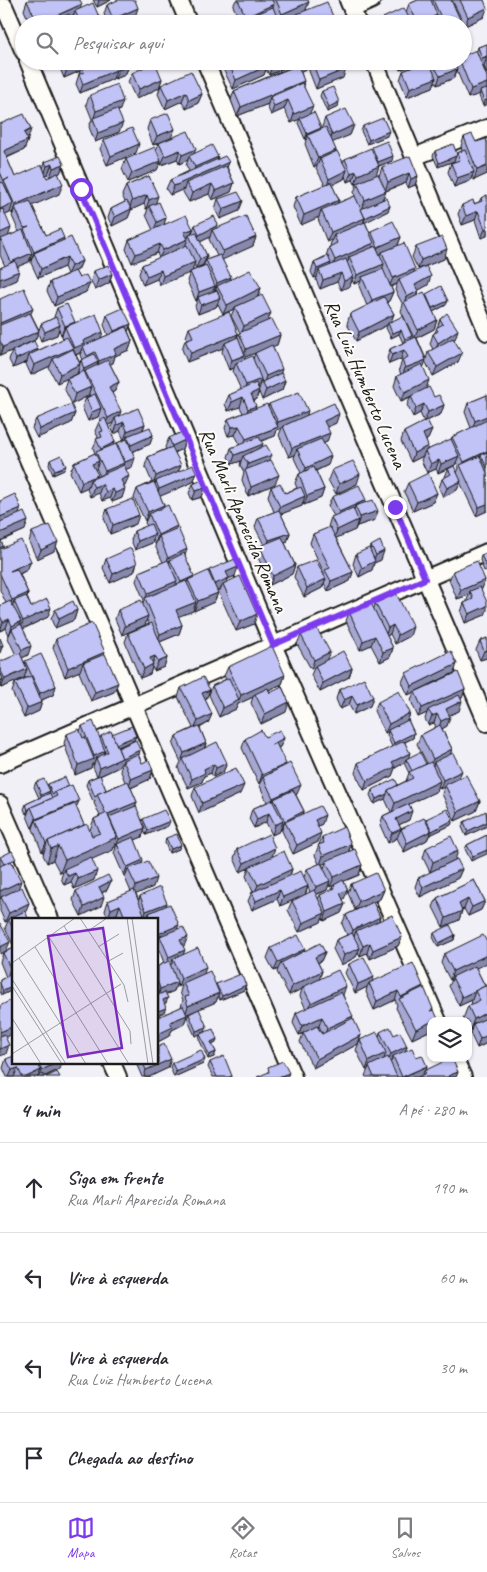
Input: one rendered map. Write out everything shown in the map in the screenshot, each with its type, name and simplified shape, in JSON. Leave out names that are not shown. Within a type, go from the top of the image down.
[{"type":"street","points":[[179,0],[185,15]]},
{"type":"street","points":[[353,11],[372,0]]},
{"type":"street","points":[[7,5],[15,27]]},
{"type":"street","name":"Rua Marli Aparecida Romana","points":[[32,70],[273,645],[436,1017]]},
{"type":"street","name":"Rua Luiz Humberto Lucena","points":[[209,70],[487,723]]},
{"type":"street","points":[[378,70],[414,157],[481,299],[487,332]]},
{"type":"street","points":[[414,157],[487,128]]},
{"type":"street","points":[[0,394],[293,1077]]},
{"type":"street","points":[[0,764],[487,552]]},
{"type":"street","points":[[0,804],[49,918]]},
{"type":"street","points":[[456,1062],[463,1077]]},
{"type":"street","points":[[112,1064],[118,1077]]},
{"type":"building","points":[[80,0],[82,4],[58,15],[34,15],[27,1]]},
{"type":"building","points":[[118,0],[135,0],[138,8],[122,15],[111,15],[107,5]]},
{"type":"building","points":[[238,0],[272,0],[274,4],[250,15],[245,15]]},
{"type":"building","points":[[276,0],[308,0],[309,2],[282,14]]},
{"type":"building","points":[[418,0],[431,0],[437,15],[414,15],[409,4]]},
{"type":"building","points":[[433,0],[451,0],[458,15],[440,15]]},
{"type":"building","points":[[460,0],[484,0],[487,8],[472,15],[467,15]]},
{"type":"building","points":[[327,2],[332,15],[297,15]]},
{"type":"building","points":[[93,3],[98,15],[77,15],[75,11]]},
{"type":"building","points":[[273,7],[276,15],[254,15]]},
{"type":"building","points":[[404,8],[408,15],[389,15]]},
{"type":"building","points":[[487,44],[487,56],[482,58],[478,47]]},
{"type":"building","points":[[476,50],[487,77],[487,83],[471,89],[464,70],[472,70],[472,52]]},
{"type":"building","points":[[83,70],[116,70],[83,84],[79,74],[84,72]]},
{"type":"building","points":[[138,70],[158,70],[162,79],[139,89],[132,73]]},
{"type":"building","points":[[232,70],[258,70],[236,80]]},
{"type":"building","points":[[286,70],[300,70],[304,81],[241,107],[234,91]]},
{"type":"building","points":[[315,70],[344,70],[319,80]]},
{"type":"building","points":[[433,70],[436,78],[410,88],[403,71]]},
{"type":"building","points":[[436,70],[455,70],[440,76]]},
{"type":"building","points":[[191,71],[202,94],[189,100],[186,92],[168,100],[161,85]]},
{"type":"building","points":[[302,83],[313,106],[294,114],[288,100],[274,106],[270,97]]},
{"type":"building","points":[[117,84],[123,101],[96,111],[90,95]]},
{"type":"building","points":[[333,87],[339,102],[329,107],[322,91]]},
{"type":"building","points":[[487,89],[487,100],[484,101],[480,91]]},
{"type":"building","points":[[117,109],[123,123],[98,133],[93,118]]},
{"type":"building","points":[[346,109],[354,125],[332,135],[325,118]]},
{"type":"building","points":[[314,112],[321,128],[307,134],[300,118]]},
{"type":"building","points":[[168,113],[175,129],[157,136],[150,120]]},
{"type":"building","points":[[24,114],[31,129],[24,133],[28,140],[4,151],[15,177],[42,165],[47,178],[58,173],[63,184],[15,205],[0,172],[0,124]]},
{"type":"building","points":[[383,118],[389,131],[369,140],[363,126]]},
{"type":"building","points":[[326,127],[336,150],[318,158],[308,135]]},
{"type":"building","points":[[132,128],[139,144],[111,156],[104,140]]},
{"type":"building","points":[[188,131],[196,149],[182,155],[180,150],[165,156],[159,143]]},
{"type":"building","points":[[472,134],[476,142],[486,139],[487,142],[487,166],[477,170],[464,137]]},
{"type":"building","points":[[387,141],[393,156],[378,162],[372,147]]},
{"type":"building","points":[[453,144],[456,156],[439,163],[435,151]]},
{"type":"building","points":[[212,145],[218,157],[195,167],[189,156]]},
{"type":"building","points":[[155,147],[161,161],[132,173],[126,159]]},
{"type":"building","points":[[371,148],[379,166],[358,175],[356,171],[351,173],[345,159]]},
{"type":"building","points":[[465,150],[474,172],[457,178],[451,163],[460,160],[457,153]]},
{"type":"building","points":[[337,151],[347,170],[329,179],[320,159]]},
{"type":"building","points":[[60,156],[64,164],[53,168],[52,164],[47,166],[45,162]]},
{"type":"building","points":[[225,156],[229,162],[174,186],[170,180]]},
{"type":"building","points":[[410,156],[418,176],[411,179],[409,173],[388,182],[382,167]]},
{"type":"building","points":[[226,166],[234,183],[216,191],[212,184],[192,193],[186,183]]},
{"type":"building","points":[[378,174],[386,191],[365,200],[357,183]]},
{"type":"building","points":[[149,176],[158,196],[149,200],[147,195],[132,201],[126,186]]},
{"type":"building","points":[[3,182],[13,203],[0,209],[0,183]]},
{"type":"building","points":[[331,182],[339,200],[304,215],[296,197]]},
{"type":"building","points":[[238,192],[243,201],[223,209],[218,199]]},
{"type":"building","points":[[487,195],[487,228],[485,229],[478,211],[466,216],[462,205],[473,200],[474,204],[482,201],[481,198]]},
{"type":"building","points":[[355,196],[365,218],[331,232],[321,210]]},
{"type":"building","points":[[386,198],[390,206],[365,218],[361,209]]},
{"type":"building","points":[[30,201],[46,235],[60,229],[64,238],[34,252],[24,229],[29,227],[24,228],[15,207]]},
{"type":"building","points":[[127,201],[131,209],[115,217],[111,209]]},
{"type":"building","points":[[159,202],[166,218],[157,222],[149,206]]},
{"type":"building","points":[[3,209],[11,228],[0,233],[0,210]]},
{"type":"building","points":[[186,215],[193,229],[184,232],[188,239],[163,250],[160,244],[136,254],[129,240]]},
{"type":"building","points":[[214,216],[218,225],[199,235],[195,225]]},
{"type":"building","points":[[246,216],[256,237],[223,251],[212,230]]},
{"type":"building","points":[[393,221],[401,237],[378,247],[371,231]]},
{"type":"building","points":[[365,222],[374,243],[335,260],[329,247],[337,243],[334,235]]},
{"type":"building","points":[[23,230],[32,253],[11,262],[1,239]]},
{"type":"building","points":[[196,232],[207,256],[200,259],[189,235]]},
{"type":"building","points":[[71,237],[82,261],[71,266],[67,257],[41,269],[34,253]]},
{"type":"building","points":[[442,237],[447,249],[421,260],[416,247]]},
{"type":"building","points":[[404,243],[415,269],[393,278],[382,252]]},
{"type":"building","points":[[187,245],[195,262],[163,276],[161,270],[147,276],[142,265]]},
{"type":"building","points":[[376,246],[384,264],[357,275],[349,257]]},
{"type":"building","points":[[220,255],[231,277],[217,283],[206,260]]},
{"type":"building","points":[[328,256],[331,263],[317,269],[314,262]]},
{"type":"building","points":[[346,259],[353,277],[344,281],[341,273],[323,280],[319,270]]},
{"type":"building","points":[[15,261],[19,271],[0,279],[0,268]]},
{"type":"building","points":[[108,265],[112,274],[98,280],[94,271]]},
{"type":"building","points":[[206,265],[215,286],[199,292],[190,272]]},
{"type":"building","points":[[426,266],[431,276],[415,285],[418,291],[407,297],[399,280]]},
{"type":"building","points":[[383,269],[393,292],[372,300],[362,277]]},
{"type":"building","points":[[250,270],[261,288],[227,305],[217,286]]},
{"type":"building","points":[[75,271],[79,278],[86,275],[90,283],[57,297],[50,282]]},
{"type":"building","points":[[441,286],[448,301],[432,308],[426,294]]},
{"type":"building","points":[[24,288],[33,309],[0,323],[0,299]]},
{"type":"building","points":[[217,290],[220,298],[201,305],[198,297]]},
{"type":"building","points":[[424,292],[437,320],[418,330],[404,302]]},
{"type":"building","points":[[262,295],[271,313],[244,326],[235,307]]},
{"type":"building","points":[[384,297],[394,314],[359,332],[350,314]]},
{"type":"building","points":[[67,304],[75,322],[65,326],[57,308]]},
{"type":"building","points":[[123,308],[131,324],[114,331],[107,315]]},
{"type":"building","points":[[229,312],[238,334],[191,353],[185,340],[193,337],[189,328]]},
{"type":"building","points":[[30,313],[39,331],[3,347],[0,341],[0,325]]},
{"type":"building","points":[[447,313],[458,330],[438,343],[433,334],[438,331],[436,328],[443,324],[440,319]]},
{"type":"building","points":[[96,314],[103,332],[83,341],[84,344],[74,348],[65,327]]},
{"type":"building","points":[[403,316],[412,336],[405,339],[401,330],[392,333],[388,323]]},
{"type":"building","points":[[56,317],[60,325],[45,332],[41,324]]},
{"type":"building","points":[[272,319],[280,335],[246,349],[239,333]]},
{"type":"building","points":[[126,327],[132,341],[114,349],[116,354],[99,361],[95,352],[87,356],[83,346]]},
{"type":"building","points":[[67,337],[73,348],[34,365],[29,355]]},
{"type":"building","points":[[238,337],[245,355],[232,360],[225,343]]},
{"type":"building","points":[[416,337],[426,360],[405,368],[402,360],[408,357],[404,350],[392,355],[390,349]]},
{"type":"building","points":[[453,338],[462,353],[437,367],[428,352]]},
{"type":"building","points":[[34,341],[38,349],[16,359],[12,351]]},
{"type":"building","points":[[272,345],[282,369],[266,376],[255,353]]},
{"type":"building","points":[[73,349],[80,364],[60,374],[53,359]]},
{"type":"building","points":[[94,354],[98,362],[84,369],[81,360]]},
{"type":"building","points":[[252,356],[261,379],[246,385],[236,363]]},
{"type":"building","points":[[108,360],[119,382],[109,387],[121,411],[108,418],[85,371]]},
{"type":"building","points":[[422,364],[429,380],[405,392],[397,376]]},
{"type":"building","points":[[84,371],[91,387],[75,394],[67,379]]},
{"type":"building","points":[[281,373],[285,381],[266,390],[262,382]]},
{"type":"building","points":[[256,383],[259,390],[251,394],[256,406],[248,409],[243,397],[232,402],[229,395]]},
{"type":"building","points":[[429,387],[434,397],[439,395],[444,405],[428,412],[424,404],[416,408],[411,396]]},
{"type":"building","points":[[299,392],[308,411],[278,422],[269,404]]},
{"type":"building","points":[[95,394],[101,408],[92,412],[86,398]]},
{"type":"building","points":[[487,395],[487,416],[475,421],[468,403]]},
{"type":"building","points":[[334,403],[339,414],[324,421],[330,433],[292,448],[283,426]]},
{"type":"building","points":[[71,404],[75,413],[40,429],[36,419]]},
{"type":"building","points":[[267,404],[278,427],[246,439],[239,426],[232,427],[228,419]]},
{"type":"building","points":[[138,408],[145,424],[127,431],[124,422],[117,425],[115,418]]},
{"type":"building","points":[[105,418],[115,442],[101,449],[96,439],[102,437],[100,432],[103,431],[99,422]]},
{"type":"building","points":[[427,420],[432,430],[423,434],[428,446],[414,453],[404,432]]},
{"type":"building","points":[[487,420],[487,451],[464,462],[452,437]]},
{"type":"building","points":[[150,427],[153,435],[131,445],[127,436]]},
{"type":"building","points":[[182,432],[185,440],[172,446],[169,438]]},
{"type":"building","points":[[259,437],[263,444],[235,455],[231,448]]},
{"type":"building","points":[[127,439],[135,458],[125,462],[117,443]]},
{"type":"building","points":[[321,439],[331,456],[306,468],[297,449]]},
{"type":"building","points":[[451,439],[459,456],[441,464],[439,460],[431,464],[425,451]]},
{"type":"building","points":[[116,444],[124,463],[105,471],[96,452]]},
{"type":"building","points":[[266,445],[272,455],[248,464],[243,456]]},
{"type":"building","points":[[172,447],[181,465],[156,476],[148,457]]},
{"type":"building","points":[[487,452],[487,468],[481,455]]},
{"type":"building","points":[[95,453],[99,461],[92,464],[98,475],[82,482],[74,463]]},
{"type":"building","points":[[61,455],[66,466],[55,470],[50,460]]},
{"type":"building","points":[[480,456],[487,473],[487,504],[479,507],[460,465]]},
{"type":"building","points":[[271,460],[279,475],[251,487],[245,470]]},
{"type":"building","points":[[353,461],[360,474],[339,484],[332,470]]},
{"type":"building","points":[[124,465],[129,476],[121,480],[125,489],[115,493],[113,489],[106,492],[102,484],[94,487],[90,480]]},
{"type":"building","points":[[193,465],[197,473],[159,489],[156,481]]},
{"type":"building","points":[[454,466],[461,481],[447,488],[442,479],[451,474],[448,469]]},
{"type":"building","points":[[314,467],[324,489],[307,496],[299,474]]},
{"type":"building","points":[[428,473],[437,493],[417,502],[408,483]]},
{"type":"building","points":[[202,480],[205,488],[196,491],[193,484]]},
{"type":"building","points":[[154,482],[164,505],[148,512],[137,489]]},
{"type":"building","points":[[280,483],[285,493],[301,487],[305,496],[280,507],[271,487]]},
{"type":"building","points":[[359,485],[366,500],[339,512],[332,497]]},
{"type":"building","points":[[15,494],[21,508],[0,517],[0,501]]},
{"type":"building","points":[[133,499],[139,515],[113,525],[107,509]]},
{"type":"building","points":[[373,500],[378,511],[360,517],[355,506]]},
{"type":"building","points":[[168,505],[177,526],[158,535],[149,514]]},
{"type":"building","points":[[353,508],[358,520],[337,530],[331,517]]},
{"type":"building","points":[[279,510],[290,533],[269,540],[258,518]]},
{"type":"building","points":[[24,512],[28,521],[0,533],[0,522]]},
{"type":"building","points":[[151,524],[155,534],[138,541],[134,531]]},
{"type":"building","points":[[50,525],[58,542],[41,550],[32,532]]},
{"type":"building","points":[[330,527],[353,572],[331,581],[325,570],[330,568],[313,534]]},
{"type":"building","points":[[178,528],[187,549],[168,558],[159,536]]},
{"type":"building","points":[[282,537],[295,565],[273,576],[260,546]]},
{"type":"building","points":[[21,540],[31,561],[10,571],[17,569],[28,593],[12,600],[0,574],[0,549]]},
{"type":"building","points":[[380,541],[384,551],[376,555],[371,546]]},
{"type":"building","points":[[131,548],[137,563],[113,574],[106,559]]},
{"type":"building","points":[[369,548],[375,561],[362,568],[356,554]]},
{"type":"building","points":[[184,553],[194,576],[181,582],[170,560]]},
{"type":"building","points":[[487,553],[487,565],[486,566],[481,555]]},
{"type":"building","points":[[235,559],[238,567],[226,572],[229,578],[215,584],[209,570]]},
{"type":"building","points":[[168,560],[177,581],[148,593],[139,572]]},
{"type":"building","points":[[316,560],[326,579],[307,588],[297,567]]},
{"type":"building","points":[[477,561],[485,580],[461,590],[453,571]]},
{"type":"building","points":[[208,571],[218,593],[198,601],[188,580]]},
{"type":"building","points":[[240,576],[257,614],[240,622],[223,584]]},
{"type":"building","points":[[186,581],[196,602],[176,610],[182,625],[160,634],[145,598]]},
{"type":"building","points":[[480,587],[487,606],[469,614],[464,603],[473,599],[470,591]]},
{"type":"building","points":[[396,593],[413,627],[398,635],[393,625],[388,628],[375,603]]},
{"type":"building","points":[[26,596],[31,607],[47,599],[51,608],[23,621],[14,601]]},
{"type":"building","points":[[141,600],[148,616],[125,626],[118,610]]},
{"type":"building","points":[[10,601],[21,621],[12,626],[9,619],[3,622],[0,616],[0,606]]},
{"type":"building","points":[[73,601],[77,610],[59,619],[55,610]]},
{"type":"building","points":[[370,601],[393,648],[383,652],[375,636],[363,641],[349,612]]},
{"type":"building","points":[[92,623],[105,652],[68,668],[56,639]]},
{"type":"building","points":[[152,623],[167,658],[158,662],[155,656],[150,658],[153,664],[144,669],[128,633]]},
{"type":"building","points":[[21,624],[31,646],[22,650],[12,629]]},
{"type":"building","points":[[316,627],[330,652],[314,660],[301,635]]},
{"type":"building","points":[[487,638],[487,650],[484,651],[480,641]]},
{"type":"building","points":[[272,646],[285,675],[241,695],[228,667]]},
{"type":"building","points":[[343,651],[352,668],[323,683],[315,666]]},
{"type":"building","points":[[451,651],[457,664],[412,686],[406,673]]},
{"type":"building","points":[[20,653],[27,669],[5,679],[0,669],[0,662]]},
{"type":"building","points":[[41,654],[56,686],[40,693],[25,661]]},
{"type":"building","points":[[105,654],[118,683],[95,692],[83,663]]},
{"type":"building","points":[[458,672],[465,689],[422,708],[415,692]]},
{"type":"building","points":[[31,676],[42,702],[27,708],[15,683]]},
{"type":"building","points":[[203,677],[210,690],[202,693],[212,714],[198,721],[181,688]]},
{"type":"building","points":[[229,678],[239,700],[223,708],[212,686]]},
{"type":"building","points":[[364,678],[373,697],[357,705],[352,696],[344,700],[339,690]]},
{"type":"building","points":[[282,687],[289,702],[265,714],[255,694],[268,688],[270,693]]},
{"type":"building","points":[[399,691],[410,713],[389,724],[378,702]]},
{"type":"building","points":[[459,695],[462,701],[446,709],[450,717],[441,721],[437,714],[432,716],[428,710]]},
{"type":"building","points":[[408,720],[414,733],[394,743],[388,730]]},
{"type":"building","points":[[93,721],[105,751],[94,756],[82,726]]},
{"type":"building","points":[[440,725],[452,749],[433,759],[421,735]]},
{"type":"building","points":[[132,726],[136,736],[116,744],[112,734]]},
{"type":"building","points":[[199,726],[206,743],[184,753],[176,736]]},
{"type":"building","points":[[79,729],[83,738],[85,737],[94,759],[78,765],[67,734]]},
{"type":"building","points":[[261,730],[265,737],[280,730],[284,738],[271,745],[276,743],[286,764],[262,775],[245,739]]},
{"type":"building","points":[[111,731],[122,758],[100,768],[96,758],[108,752],[101,736]]},
{"type":"building","points":[[136,740],[140,750],[122,758],[118,748]]},
{"type":"building","points":[[404,741],[410,753],[392,762],[395,767],[367,781],[358,763]]},
{"type":"building","points":[[217,742],[227,763],[216,768],[214,764],[204,769],[205,773],[192,779],[182,759]]},
{"type":"building","points":[[420,752],[426,764],[412,771],[406,759]]},
{"type":"building","points":[[453,753],[462,771],[443,780],[434,762]]},
{"type":"building","points":[[138,754],[142,763],[149,760],[153,770],[131,779],[123,760]]},
{"type":"building","points":[[431,762],[440,781],[395,803],[388,790],[413,778],[409,772]]},
{"type":"building","points":[[290,763],[301,785],[273,798],[263,777]]},
{"type":"building","points":[[236,768],[244,785],[202,803],[195,787]]},
{"type":"building","points":[[100,775],[106,790],[95,797],[88,780]]},
{"type":"building","points":[[466,775],[480,801],[458,812],[445,785]]},
{"type":"building","points":[[65,777],[69,786],[55,792],[53,795],[48,784]]},
{"type":"building","points":[[44,779],[50,791],[41,795],[36,782]]},
{"type":"building","points":[[395,779],[398,785],[388,790],[387,794],[376,799],[372,790]]},
{"type":"building","points":[[128,781],[137,802],[106,814],[97,794]]},
{"type":"building","points":[[72,785],[79,801],[36,819],[31,807],[57,796],[55,792]]},
{"type":"building","points":[[293,790],[304,811],[285,821],[274,799]]},
{"type":"building","points":[[50,793],[52,798],[28,810],[26,804]]},
{"type":"building","points":[[272,800],[283,821],[275,825],[269,813],[257,819],[252,809]]},
{"type":"building","points":[[75,804],[84,825],[46,843],[36,820]]},
{"type":"building","points":[[409,804],[412,811],[396,819],[401,829],[392,833],[383,816]]},
{"type":"building","points":[[136,806],[145,828],[119,839],[109,817]]},
{"type":"building","points":[[320,806],[325,815],[315,820],[321,833],[297,845],[285,822]]},
{"type":"building","points":[[447,809],[453,820],[432,831],[426,819]]},
{"type":"building","points":[[164,810],[170,821],[148,830],[143,819]]},
{"type":"building","points":[[486,811],[487,822],[468,831],[464,822]]},
{"type":"building","points":[[107,813],[117,837],[65,860],[58,846],[51,849],[48,841],[87,824],[92,836],[100,833],[94,819]]},
{"type":"building","points":[[424,818],[431,831],[407,843],[401,829]]},
{"type":"building","points":[[344,827],[351,844],[323,856],[318,845],[324,843],[322,837]]},
{"type":"building","points":[[177,834],[181,845],[171,849],[166,838]]},
{"type":"building","points":[[269,834],[275,848],[244,863],[237,849]]},
{"type":"building","points":[[487,835],[487,850],[473,856],[467,845]]},
{"type":"building","points":[[451,836],[458,851],[433,862],[426,848]]},
{"type":"building","points":[[134,837],[143,860],[127,867],[117,844]]},
{"type":"building","points":[[355,849],[362,865],[334,877],[326,861]]},
{"type":"building","points":[[12,851],[16,859],[4,864],[0,857]]},
{"type":"building","points":[[284,851],[292,869],[258,885],[249,867]]},
{"type":"building","points":[[91,857],[97,871],[78,879],[75,873],[68,876],[64,869]]},
{"type":"building","points":[[457,859],[462,869],[423,887],[418,878]]},
{"type":"building","points":[[11,861],[21,881],[0,891],[0,866]]},
{"type":"building","points":[[148,861],[156,878],[136,886],[128,869]]},
{"type":"building","points":[[321,863],[330,881],[316,887],[307,869]]},
{"type":"building","points":[[301,871],[308,886],[283,897],[280,890],[256,901],[252,892]]},
{"type":"building","points":[[376,873],[384,890],[359,901],[351,884]]},
{"type":"building","points":[[108,875],[111,881],[99,887],[104,897],[84,907],[76,891]]},
{"type":"building","points":[[343,880],[348,890],[340,893],[345,904],[327,912],[320,895],[335,888],[334,885]]},
{"type":"building","points":[[474,880],[485,901],[472,907],[468,899],[459,904],[462,911],[446,918],[437,898]]},
{"type":"building","points":[[22,887],[29,903],[9,913],[1,897]]},
{"type":"building","points":[[160,887],[167,903],[146,911],[140,896]]},
{"type":"building","points":[[134,890],[144,914],[135,918],[125,918],[120,905],[111,909],[108,901]]},
{"type":"building","points":[[314,890],[325,913],[303,923],[292,901]]},
{"type":"building","points":[[373,902],[380,917],[353,930],[346,915]]},
{"type":"building","points":[[170,904],[179,925],[159,934],[159,918],[150,918],[149,913]]},
{"type":"building","points":[[25,911],[28,918],[12,918],[12,926],[8,919]]},
{"type":"building","points":[[392,915],[402,937],[373,950],[370,943],[363,946],[356,931]]},
{"type":"building","points":[[0,923],[10,942],[0,947]]},
{"type":"building","points":[[450,925],[455,935],[439,943],[434,933]]},
{"type":"building","points":[[183,927],[188,937],[180,940],[185,950],[169,957],[160,936]]},
{"type":"building","points":[[352,933],[360,948],[344,955],[336,940]]},
{"type":"building","points":[[298,935],[305,949],[278,962],[271,948]]},
{"type":"building","points":[[483,935],[487,942],[487,955],[453,971],[444,954]]},
{"type":"building","points":[[320,943],[325,952],[315,957],[322,971],[292,986],[281,963]]},
{"type":"building","points":[[198,948],[206,967],[181,978],[173,959]]},
{"type":"building","points":[[12,949],[12,968],[10,968],[3,953]]},
{"type":"building","points":[[364,957],[374,977],[358,984],[349,964]]},
{"type":"building","points":[[169,961],[177,982],[160,989],[159,966]]},
{"type":"building","points":[[413,963],[423,986],[401,997],[398,991],[377,1001],[369,983]]},
{"type":"building","points":[[475,966],[485,986],[462,997],[452,977]]},
{"type":"building","points":[[338,970],[346,986],[311,1003],[303,987]]},
{"type":"building","points":[[210,971],[219,993],[188,1006],[185,997],[189,996],[183,983]]},
{"type":"building","points":[[241,974],[246,985],[222,996],[216,984]]},
{"type":"building","points":[[10,975],[12,987],[3,991],[0,980]]},
{"type":"building","points":[[487,985],[487,1012],[474,1019],[468,1006],[480,1000],[475,991]]},
{"type":"building","points":[[424,987],[433,1009],[430,1011],[434,1010],[437,1017],[427,1017],[427,1024],[416,1029],[399,999]]},
{"type":"building","points":[[165,992],[168,998],[163,1000],[166,1008],[159,1011],[159,995]]},
{"type":"building","points":[[341,992],[353,1016],[327,1028],[322,1017],[302,1026],[296,1013]]},
{"type":"building","points":[[12,1000],[12,1027],[0,1032],[0,1006]]},
{"type":"building","points":[[183,1006],[187,1015],[170,1022],[173,1027],[159,1034],[159,1017]]},
{"type":"building","points":[[199,1009],[207,1027],[196,1031],[189,1014]]},
{"type":"building","points":[[353,1018],[361,1035],[317,1059],[303,1033],[317,1026],[322,1034]]},
{"type":"building","points":[[487,1018],[487,1035],[480,1039],[473,1024]]},
{"type":"building","points":[[390,1027],[394,1035],[400,1032],[407,1046],[391,1054],[380,1032]]},
{"type":"building","points":[[213,1029],[217,1039],[211,1042],[216,1052],[209,1055],[200,1034]]},
{"type":"building","points":[[377,1032],[386,1053],[369,1061],[360,1040]]},
{"type":"building","points":[[4,1034],[9,1045],[0,1049],[0,1036]]},
{"type":"building","points":[[164,1044],[171,1059],[146,1070],[143,1064],[159,1064],[159,1046]]},
{"type":"building","points":[[412,1048],[416,1057],[422,1055],[427,1066],[402,1077],[393,1056]]},
{"type":"building","points":[[201,1050],[205,1059],[176,1072],[172,1063]]},
{"type":"building","points":[[224,1056],[232,1076],[217,1077],[210,1062]]},
{"type":"building","points":[[12,1057],[12,1064],[38,1064],[41,1070],[22,1077],[18,1068],[12,1070],[6,1059]]},
{"type":"building","points":[[388,1057],[397,1077],[374,1077],[369,1066]]},
{"type":"building","points":[[283,1061],[289,1073],[278,1077],[257,1077],[269,1072],[268,1067]]},
{"type":"building","points":[[443,1062],[454,1062],[458,1072],[449,1077],[418,1077],[426,1073],[424,1071]]},
{"type":"building","points":[[39,1064],[54,1064],[42,1070]]},
{"type":"building","points":[[57,1072],[60,1077],[46,1077]]},
{"type":"route","points":[[81,189],[273,645],[425,579],[395,507]]}]
